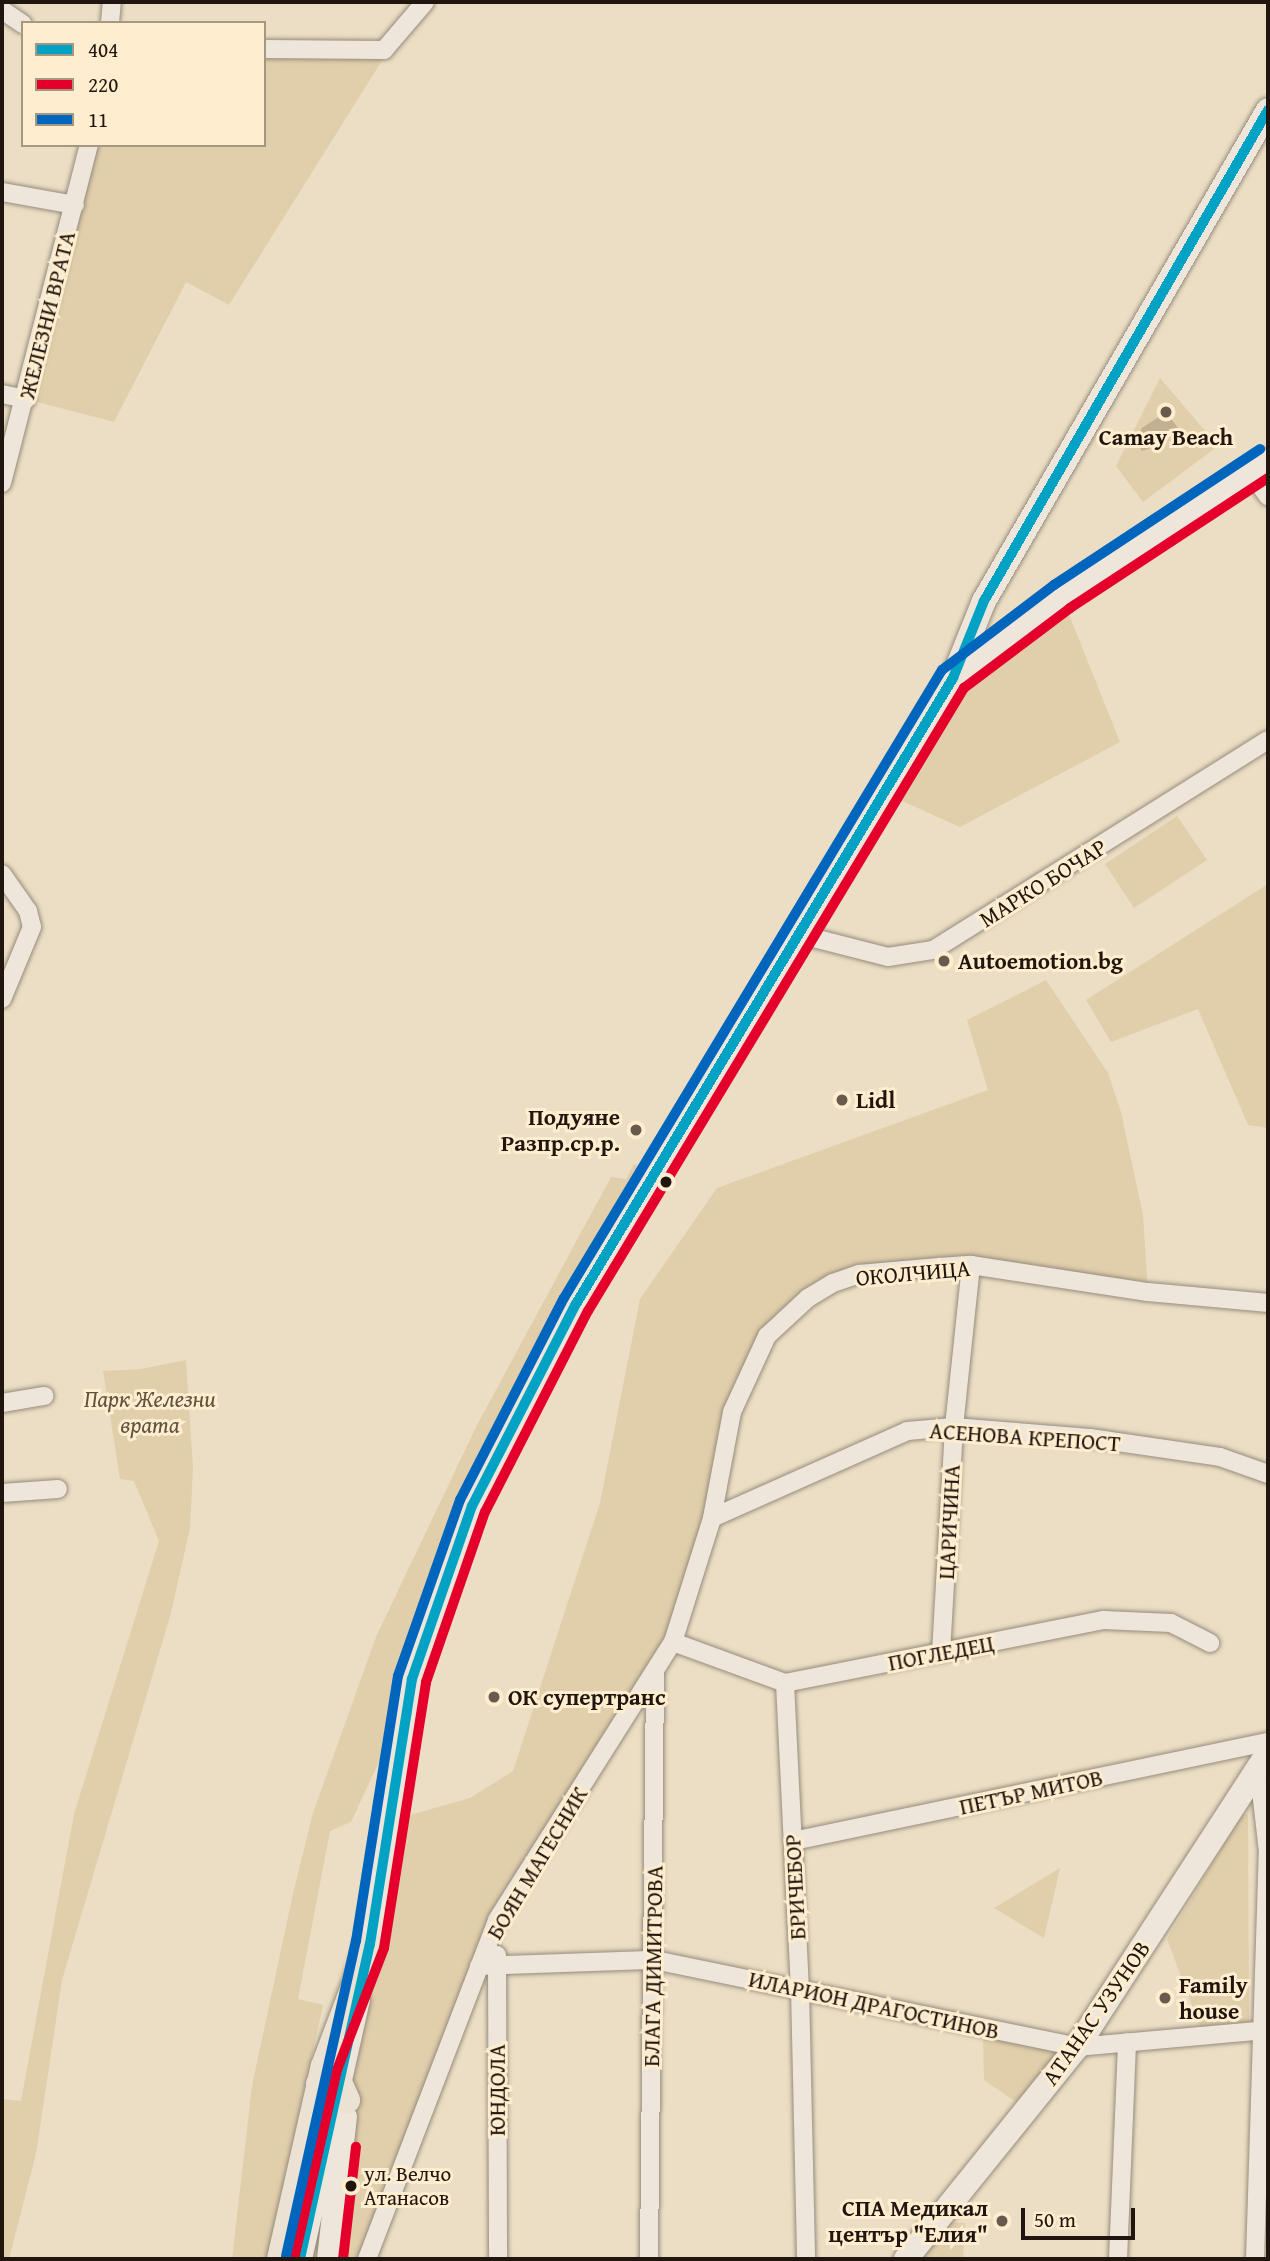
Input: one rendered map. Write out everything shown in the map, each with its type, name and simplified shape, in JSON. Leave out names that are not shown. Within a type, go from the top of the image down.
[{"type":"main road","points":[[280,2259],[335,2088],[370,1944]]},
{"type":"street","points":[[110,21],[112,2]]},
{"type":"street","points":[[266,50],[384,50],[425,2]]},
{"type":"street","points":[[2,10],[21,23]]},
{"type":"street","points":[[300,2259],[335,2088],[370,1944],[412,1679],[472,1506],[576,1304],[953,678],[984,601],[1268,110]]},
{"type":"street","name":"ЖЕЛЕЗНИ ВРАТА","points":[[2,484],[89,147]]},
{"type":"street","points":[[2,192],[75,205]]},
{"type":"street","points":[[2,394],[26,398]]},
{"type":"street","points":[[953,678],[1062,597],[1259,467],[1268,496]]},
{"type":"street","name":"МАРКО БОЧАР","points":[[798,934],[888,957],[933,950],[1268,740]]},
{"type":"street","points":[[2,874],[28,911],[32,927],[2,999]]},
{"type":"street","name":"ОКОЛЧИЦА","points":[[712,1518],[735,1402],[767,1336],[787,1315],[833,1283],[859,1274],[971,1265],[1136,1290],[1268,1303]]},
{"type":"street","name":"ЦАРИЧИНА","points":[[942,1653],[954,1427],[971,1265]]},
{"type":"street","points":[[2,1404],[44,1396]]},
{"type":"street","name":"АСЕНОВА КРЕПОСТ","points":[[712,1518],[907,1431],[954,1427],[1090,1438],[1220,1457],[1268,1474]]},
{"type":"street","points":[[2,1493],[58,1489]]},
{"type":"street","name":"БОЯН МАГЕСНИК","points":[[367,2259],[488,1966],[497,1920],[673,1642],[712,1518]]},
{"type":"street","name":"ПОГЛЕДЕЦ","points":[[785,1683],[1104,1620],[1171,1623],[1210,1643]]},
{"type":"street","points":[[673,1642],[785,1683]]},
{"type":"street","name":"БЛАГА ДИМИТРОВА","points":[[649,2259],[655,1672]]},
{"type":"street","name":"БРИЧЕБОР","points":[[785,1683],[800,1989],[806,2259]]},
{"type":"street","name":"ПЕТЪР МИТОВ","points":[[793,1841],[1268,1742]]},
{"type":"street","points":[[1255,2259],[1267,2030],[1268,1852],[1264,1763]]},
{"type":"street","name":"АТАНАС УЗУНОВ","points":[[906,2259],[1077,2047],[1264,1763]]},
{"type":"street","name":"ИЛАРИОН ДРАГОСТИНОВ","points":[[488,1966],[654,1960],[1077,2047],[1267,2030]]},
{"type":"street","name":"ЮНДОЛА","points":[[488,1966],[498,2259]]},
{"type":"street","points":[[1118,2259],[1127,2042]]},
{"type":"street","points":[[328,2259],[335,2088]]},
{"type":"green space","points":[[266,49],[384,50],[383,59],[229,305],[186,282],[114,422],[26,399],[89,147],[266,147]]},
{"type":"green space","name":"Camay Beach","points":[[1160,378],[1218,446],[1143,502],[1116,466]]},
{"type":"green space","points":[[1062,597],[1120,742],[960,827],[882,792],[953,678]]},
{"type":"green space","points":[[1177,816],[1207,860],[1134,908],[1105,864]]},
{"type":"green space","points":[[1268,884],[1268,1128],[1248,1125],[1198,1009],[1111,1042],[1086,1000]]},
{"type":"green space","points":[[1046,980],[1108,1073],[1121,1112],[1143,1215],[1148,1292],[1006,1273],[906,1270],[808,1298],[752,1364],[673,1642],[497,1920],[367,2259],[329,2259],[360,1991],[389,1821],[470,1798],[513,1771],[600,1503],[640,1299],[717,1188],[988,1090],[967,1020]]},
{"type":"green space","points":[[634,1164],[643,1167],[489,1439],[448,1531],[411,1646],[386,1747],[351,1822],[330,1831],[298,1999],[323,2005],[267,2259],[232,2259],[252,2086],[292,1898],[313,1813],[376,1637],[477,1425],[611,1177],[626,1179]]},
{"type":"green space","name":"Парк Железни врата","points":[[186,1360],[193,1469],[190,1528],[171,1613],[62,1980],[36,2154],[9,2259],[2,2259],[2,2099],[21,2101],[74,1814],[159,1541],[134,1481],[120,1479],[103,1371],[141,1369]]},
{"type":"green space","points":[[1248,1814],[1249,2027],[1201,2030],[1167,1939],[1241,1816]]},
{"type":"green space","points":[[1060,1868],[1044,1938],[994,1908]]},
{"type":"green space","points":[[983,2034],[1064,2051],[1022,2106],[984,2080]]},
{"type":"green space","points":[[947,2222],[965,2223],[963,2259],[918,2259]]},
{"type":"shaded area","points":[[1166,412],[1178,428],[1156,446],[1142,451],[1135,440],[1142,428]]},
{"type":"transit line","name":"404","points":[[300,2259],[370,1944],[412,1679],[472,1506],[576,1304],[953,678],[984,601],[1268,110]]},
{"type":"transit line","name":"11","points":[[286,2256],[356,1941],[398,1676],[460,1500],[564,1298],[942,670],[1054,585],[1260,449]]},
{"type":"transit line","name":"220","points":[[294,2259],[337,2070],[384,1948],[426,1682],[485,1512],[588,1311],[964,688],[1070,608],[1268,478]]},
{"type":"transit line","name":"220","points":[[343,2259],[356,2147]]},
{"type":"place","name":"Camay Beach","points":[[1166,412]]},
{"type":"place","name":"Autoemotion.bg","points":[[944,961]]},
{"type":"place","name":"Lidl","points":[[842,1100]]},
{"type":"place","name":"Подуяне Разпр.ср.р.","points":[[636,1130]]},
{"type":"place","name":"ОК супертранс","points":[[494,1697]]},
{"type":"place","name":"Family house","points":[[1165,1998]]},
{"type":"place","name":"ул. Велчо Атанасов","points":[[351,2186]]},
{"type":"place","name":"СПА Медикaл център \"Елия\"","points":[[1002,2221]]}]
